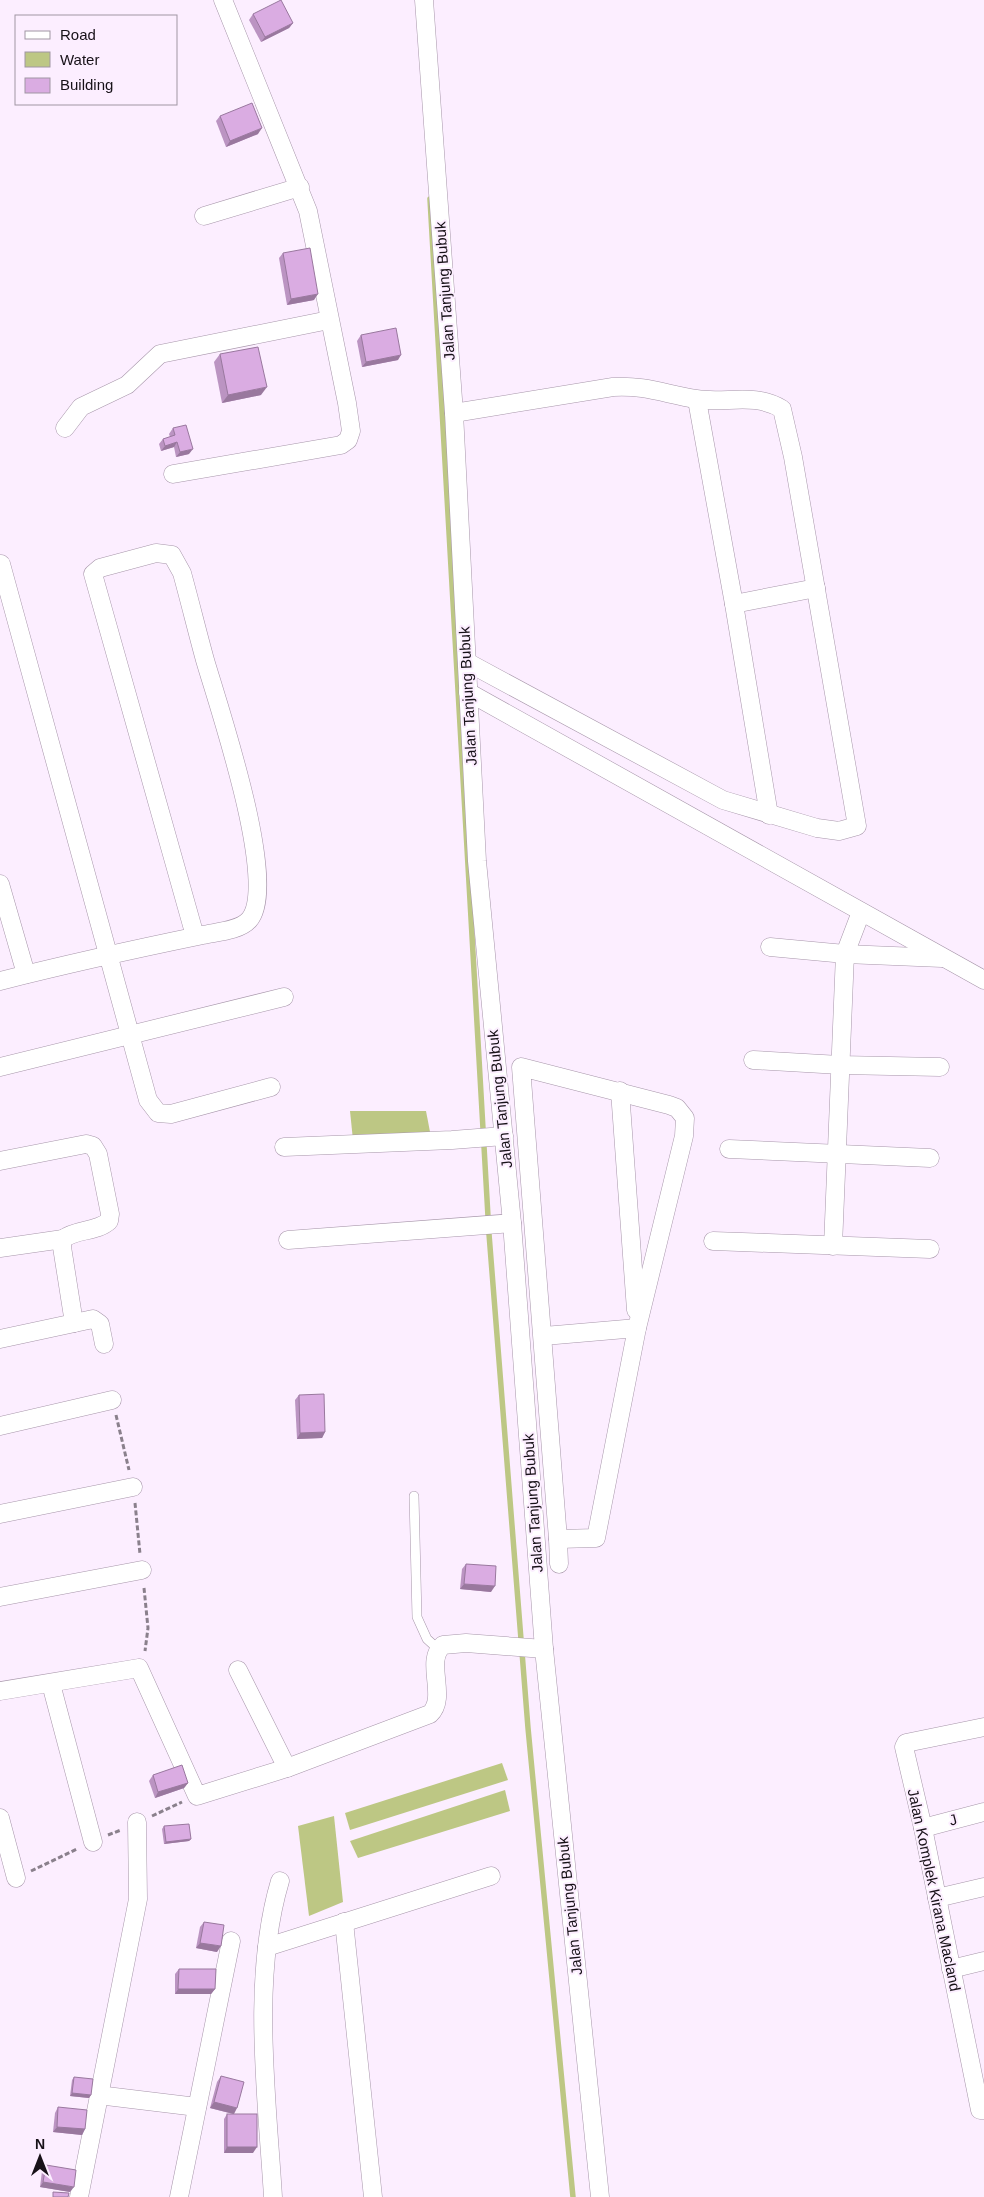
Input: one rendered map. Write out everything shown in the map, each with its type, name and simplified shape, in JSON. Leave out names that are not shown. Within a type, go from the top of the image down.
[{"type":"street","points":[[173,474],[341,445],[348,440],[350,431],[347,403],[329,320],[314,229],[300,186],[223,0]]},
{"type":"street","name":"Jalan Tanjung Bubuk","points":[[424,0],[454,413],[477,861],[504,1224],[520,1328],[544,1649],[600,2197]]},
{"type":"street","points":[[204,216],[300,186]]},
{"type":"street","points":[[65,428],[81,407],[127,385],[160,354],[329,320]]},
{"type":"street","points":[[454,413],[613,387],[653,388],[697,400],[761,399],[782,409],[858,826],[839,831],[794,822],[723,800],[467,662]]},
{"type":"street","points":[[697,400],[734,604],[769,815]]},
{"type":"street","points":[[0,981],[108,954],[195,936],[240,926],[250,920],[256,889],[256,855],[246,799],[182,572],[172,555],[156,553],[100,568],[93,574],[195,936]]},
{"type":"street","points":[[0,564],[148,1100],[158,1113],[171,1114],[271,1087]]},
{"type":"street","points":[[734,604],[816,588]]},
{"type":"street","points":[[468,692],[984,980]]},
{"type":"street","points":[[0,884],[26,974]]},
{"type":"street","points":[[833,1246],[845,954],[861,912]]},
{"type":"street","points":[[770,947],[845,954],[944,958]]},
{"type":"street","points":[[0,1067],[284,997]]},
{"type":"street","points":[[753,1060],[840,1065],[940,1067]]},
{"type":"street","points":[[536,1555],[559,1552],[596,1538],[637,1328],[685,1126],[685,1118],[676,1108],[620,1091],[521,1066],[544,1331],[559,1552]]},
{"type":"street","points":[[620,1091],[637,1328]]},
{"type":"street","points":[[284,1147],[452,1140],[498,1136]]},
{"type":"street","points":[[0,1161],[86,1144],[93,1146],[98,1154],[110,1214],[109,1221],[104,1225],[71,1234],[63,1239],[0,1248]]},
{"type":"street","points":[[729,1149],[930,1158]]},
{"type":"street","points":[[288,1240],[504,1224]]},
{"type":"street","points":[[63,1239],[62,1248],[74,1322]]},
{"type":"street","points":[[713,1241],[930,1249]]},
{"type":"street","points":[[0,1339],[74,1322],[96,1320],[100,1324],[104,1344]]},
{"type":"street","points":[[520,1328],[544,1331],[637,1328]]},
{"type":"street","points":[[0,1426],[112,1400]]},
{"type":"street","points":[[0,1514],[133,1487]]},
{"type":"street","points":[[0,1597],[142,1570]]},
{"type":"street","points":[[0,1691],[139,1668],[197,1796],[287,1768],[430,1714],[436,1702],[436,1654],[443,1645],[453,1643],[544,1649]]},
{"type":"street","points":[[238,1670],[287,1768]]},
{"type":"street","points":[[51,1684],[93,1842]]},
{"type":"street","name":"Jalan Komplek Kirana Macland","points":[[984,1727],[906,1743],[905,1753],[923,1828],[980,2110],[984,2110]]},
{"type":"street","name":"J","points":[[923,1828],[984,1812]]},
{"type":"street","points":[[0,1818],[16,1878]]},
{"type":"street","points":[[79,2197],[138,1899],[138,1822]]},
{"type":"street","points":[[267,1946],[491,1876]]},
{"type":"street","points":[[273,2197],[264,2038],[267,1946],[271,1912],[280,1881]]},
{"type":"street","points":[[937,1898],[984,1886]]},
{"type":"street","points":[[344,1922],[373,2197]]},
{"type":"street","points":[[179,2197],[231,1941]]},
{"type":"street","points":[[951,1969],[984,1961]]},
{"type":"street","points":[[98,2095],[197,2107]]},
{"type":"lane","points":[[414,1496],[417,1617],[427,1639],[438,1649]]},
{"type":"path","points":[[112,1400],[133,1487]]},
{"type":"water","points":[[350,1111],[426,1111],[431,1137],[353,1140]]},
{"type":"water","points":[[502,1763],[508,1780],[350,1830],[345,1813]]},
{"type":"water","points":[[505,1790],[510,1811],[358,1858],[350,1841]]},
{"type":"water","points":[[334,1816],[343,1902],[309,1916],[298,1826]]},
{"type":"building","points":[[281,0],[293,23],[265,37],[253,14]]},
{"type":"building","points":[[252,103],[262,128],[230,141],[220,116]]},
{"type":"building","points":[[310,248],[318,294],[291,299],[283,253]]},
{"type":"building","points":[[396,328],[401,355],[366,362],[361,335]]},
{"type":"building","points":[[258,347],[267,387],[228,395],[220,354]]},
{"type":"building","points":[[186,425],[193,449],[180,452],[177,442],[165,446],[163,439],[175,435],[173,428]]},
{"type":"building","points":[[324,1394],[325,1432],[300,1433],[299,1395]]},
{"type":"building","points":[[466,1564],[496,1566],[495,1586],[464,1584]]},
{"type":"building","points":[[182,1765],[188,1783],[158,1792],[153,1775]]},
{"type":"building","points":[[189,1824],[191,1839],[166,1842],[164,1826]]},
{"type":"building","points":[[204,1922],[224,1925],[221,1946],[200,1943]]},
{"type":"building","points":[[179,1969],[216,1969],[215,1989],[178,1989]]},
{"type":"building","points":[[221,2076],[244,2082],[237,2108],[214,2102]]},
{"type":"building","points":[[74,2077],[93,2079],[91,2095],[72,2093]]},
{"type":"building","points":[[58,2107],[87,2110],[85,2129],[57,2127]]},
{"type":"building","points":[[227,2114],[257,2114],[257,2147],[227,2147]]},
{"type":"building","points":[[46,2165],[76,2170],[74,2187],[43,2182]]},
{"type":"building","points":[[53,2192],[69,2193],[68,2197],[53,2197]]},
{"type":"waterway","points":[[430,199],[489,1234],[528,1728],[573,2197]]}]
